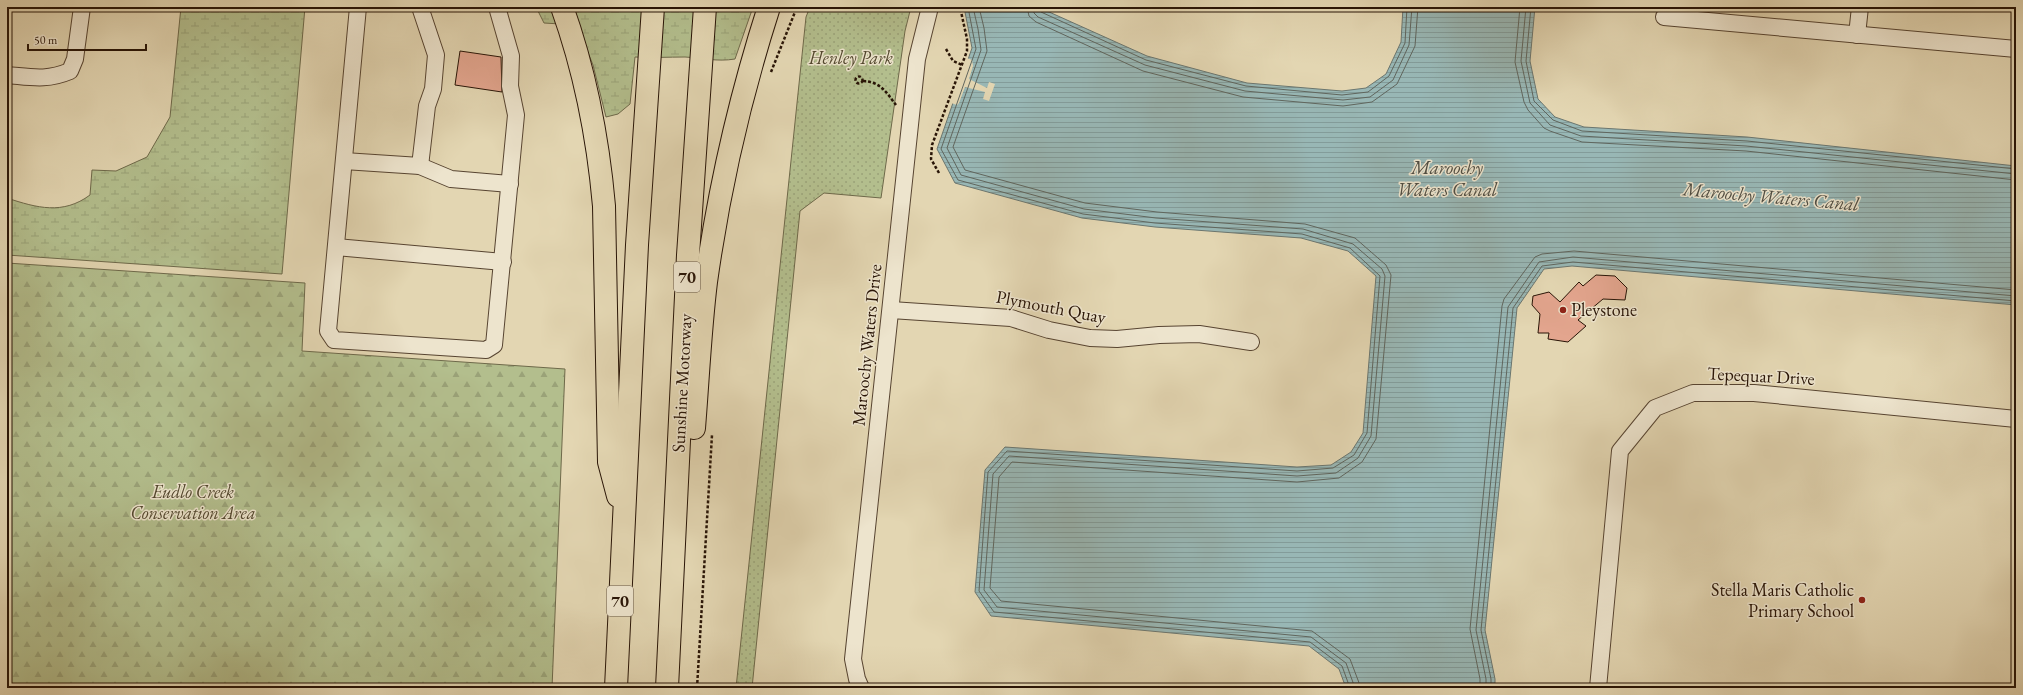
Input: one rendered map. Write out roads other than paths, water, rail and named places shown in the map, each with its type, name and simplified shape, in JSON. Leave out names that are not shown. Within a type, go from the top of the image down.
[{"type":"highway","points":[[562,7],[579,59],[589,101],[601,173],[604,206],[609,462],[624,514]]},
{"type":"highway","name":"70","points":[[616,688],[637,245],[653,7]]},
{"type":"highway","name":"Sunshine Motorway","points":[[667,688],[688,255],[706,7]]},
{"type":"highway","points":[[674,547],[690,490],[701,337],[715,224],[741,103],[769,7]]},
{"type":"street","points":[[7,74],[44,78],[70,71],[75,59],[82,7]]},
{"type":"street","points":[[358,7],[328,331],[334,340],[486,350],[494,345],[516,115],[510,86],[511,56],[497,7]]},
{"type":"street","points":[[420,7],[436,55],[433,89],[427,106],[420,166]]},
{"type":"street","name":"Maroochy Waters Drive","points":[[861,688],[857,679],[853,659],[917,59],[930,7]]},
{"type":"street","points":[[1857,36],[1860,7]]},
{"type":"street","points":[[1664,17],[1857,36],[2016,49]]},
{"type":"street","points":[[344,161],[420,166],[451,179],[510,184]]},
{"type":"street","points":[[336,247],[503,262]]},
{"type":"street","name":"Plymouth Quay","points":[[891,310],[1011,318],[1048,330],[1090,338],[1117,339],[1159,335],[1199,334],[1251,342]]},
{"type":"street","name":"Tepequar Drive","points":[[1598,688],[1620,451],[1655,408],[1692,393],[1754,393],[2016,419]]},
{"type":"water","name":"Maroochy Waters Canal","points":[[964,7],[1038,7],[1147,56],[1247,83],[1342,91],[1366,88],[1386,74],[1401,42],[1403,7],[1535,7],[1530,61],[1538,99],[1555,117],[1584,127],[1747,137],[2016,166],[2016,305],[1572,266],[1544,269],[1517,308],[1485,630],[1495,679],[1495,688],[1346,688],[1339,669],[1309,646],[991,616],[975,592],[985,470],[1005,447],[1297,467],[1331,465],[1351,452],[1363,433],[1376,276],[1348,251],[1301,238],[1155,227],[1082,218],[955,183],[937,149],[972,48]]},
{"type":"place","name":"Pleystone","points":[[1563,310]]},
{"type":"place","name":"Stella Maris Catholic Primary School","points":[[1862,600]]},
{"type":"park label","name":"Henley Park","points":[[851,58]]},
{"type":"park label","name":"Eudlo Creek Conservation Area","points":[[193,502]]}]
